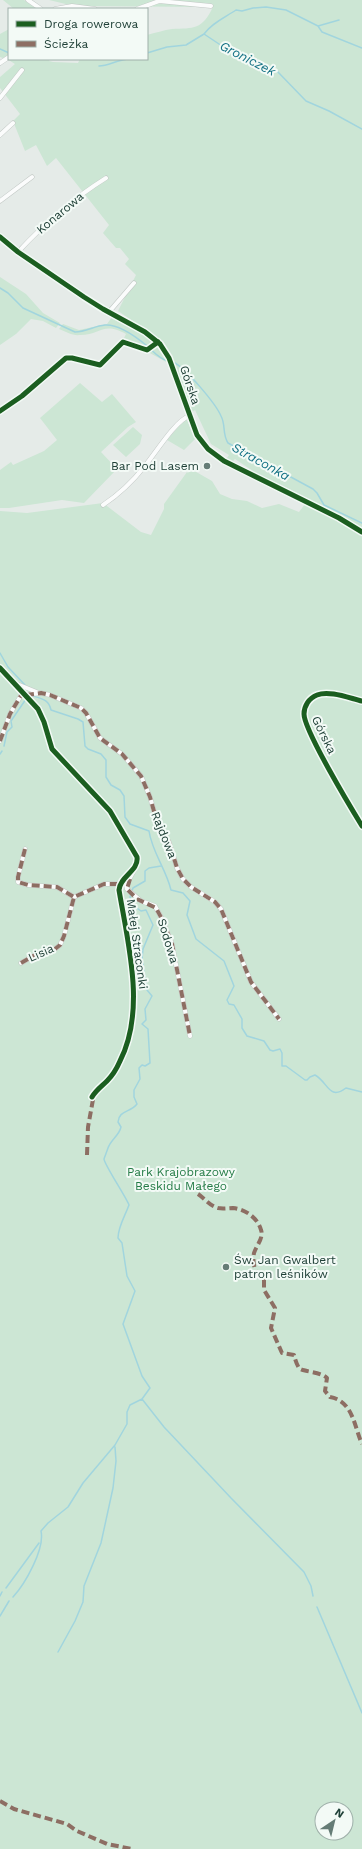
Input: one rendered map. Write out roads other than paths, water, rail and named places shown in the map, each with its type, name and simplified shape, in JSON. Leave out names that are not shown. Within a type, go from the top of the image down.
[{"type":"street","points":[[28,0],[40,8]]},
{"type":"street","points":[[140,8],[159,1],[211,6]]},
{"type":"street","points":[[61,8],[72,6],[87,8]]},
{"type":"street","points":[[0,98],[22,70]]},
{"type":"street","points":[[0,134],[13,123]]},
{"type":"street","points":[[0,201],[32,178]]},
{"type":"street","name":"Konarowa","points":[[18,252],[49,222],[86,191],[106,178]]},
{"type":"street","name":"Górska","points":[[0,237],[18,252],[109,312],[145,332],[158,342],[173,366],[189,416],[200,440],[218,457],[339,518],[362,532]]},
{"type":"street","points":[[109,312],[134,283]]},
{"type":"street","points":[[0,411],[22,396],[66,358],[72,358],[100,365],[123,342],[150,348],[158,342]]},
{"type":"street","points":[[103,505],[140,472],[173,430],[189,416]]},
{"type":"street","points":[[0,668],[26,694],[41,714],[52,749],[110,811],[136,853],[138,859],[137,865]]},
{"type":"street","name":"Rajdowa","points":[[17,684],[39,693],[59,698],[81,708],[86,713],[100,738],[122,754],[136,769],[148,790],[157,822],[169,842],[180,873],[191,887],[215,902],[221,909],[251,982],[279,1019]]},
{"type":"street","name":"Rajdowa","points":[[26,694],[39,693]]},
{"type":"street","points":[[0,741],[10,714],[26,694]]},
{"type":"street","name":"Górska","points":[[362,701],[319,694],[308,702],[304,714],[312,736],[362,826]]},
{"type":"street","points":[[25,849],[18,882],[28,885],[57,887],[74,897],[104,884],[120,884]]},
{"type":"street","name":"Małej Straconki","points":[[92,1096],[109,1079],[121,1059],[129,1038],[134,1007],[134,990],[119,890],[120,884],[137,865]]},
{"type":"street","name":"Sodowa","points":[[137,865],[126,886],[135,896],[156,908],[167,930],[172,944],[190,1036]]},
{"type":"street","name":"Lisia","points":[[21,963],[37,954],[54,949],[60,945],[64,936],[74,897]]},
{"type":"waterway","points":[[204,34],[214,24],[236,10],[242,11],[266,7],[286,10],[318,26],[322,32],[362,48]]},
{"type":"waterway","points":[[318,26],[339,20]]},
{"type":"waterway","name":"Groniczek","points":[[148,53],[167,47],[186,45],[204,34],[231,52],[254,64],[277,71],[306,101],[329,111],[362,129]]},
{"type":"waterway","name":"Groniczek","points":[[0,49],[8,53]]},
{"type":"waterway","name":"Groniczek","points":[[99,66],[124,60]]},
{"type":"waterway","name":"Straconka","points":[[0,288],[8,293],[23,308],[75,332],[105,325],[116,326],[127,331],[159,357],[168,361]]},
{"type":"waterway","name":"Straconka","points":[[173,362],[192,378],[218,410],[222,419],[225,436],[228,443],[313,489],[324,505],[362,523]]},
{"type":"waterway","points":[[0,653],[8,667],[25,685]]},
{"type":"waterway","points":[[33,696],[47,702],[51,710],[83,722],[85,746],[88,749],[101,754],[106,760],[106,777],[111,785],[120,790],[124,796],[125,817],[130,824],[149,831],[153,846],[171,890],[183,893],[190,901],[187,915],[196,939],[224,961],[234,986],[227,1000],[229,1004],[234,1005],[242,1019],[242,1028],[247,1036],[264,1041],[270,1050],[273,1051],[280,1049],[282,1053],[282,1066],[286,1066],[305,1080],[315,1075],[332,1091],[336,1092],[346,1088],[362,1092]]},
{"type":"waterway","points":[[4,746],[7,732],[12,727],[11,721],[26,699]]},
{"type":"waterway","points":[[13,1597],[23,1584],[33,1566],[40,1547],[41,1531],[48,1523],[68,1507],[83,1483],[115,1445],[127,1424],[127,1412],[130,1405],[142,1399],[150,1388],[142,1376],[123,1324],[135,1291],[127,1276],[122,1243],[118,1238],[120,1226],[129,1205],[104,1159],[109,1145],[119,1133],[121,1127],[118,1122],[120,1115],[137,1104],[134,1097],[134,1090],[140,1079],[139,1068],[142,1065],[145,1066],[150,1063],[148,1029],[142,1024],[146,1020],[145,1009],[152,996],[147,990],[142,959],[143,949],[153,925],[146,910],[141,911],[134,906],[130,897],[133,888],[145,881],[145,871],[149,868],[161,866]]},
{"type":"waterway","points":[[142,1399],[164,1427],[304,1572],[311,1586],[313,1596]]},
{"type":"waterway","points":[[58,1652],[75,1621],[83,1602],[84,1586],[101,1543],[113,1488],[116,1461],[115,1447]]},
{"type":"waterway","points":[[6,1588],[39,1543]]},
{"type":"waterway","points":[[0,1596],[2,1592]]},
{"type":"waterway","points":[[0,1616],[9,1601]]},
{"type":"waterway","points":[[317,1607],[362,1713]]},
{"type":"place","name":"Bar Pod Lasem","points":[[207,466]]},
{"type":"place","name":"Św. Jan Gwalbert patron leśników","points":[[226,1267]]},
{"type":"park label","name":"Park Krajobrazowy Beskidu Małego","points":[[181,1179]]}]
